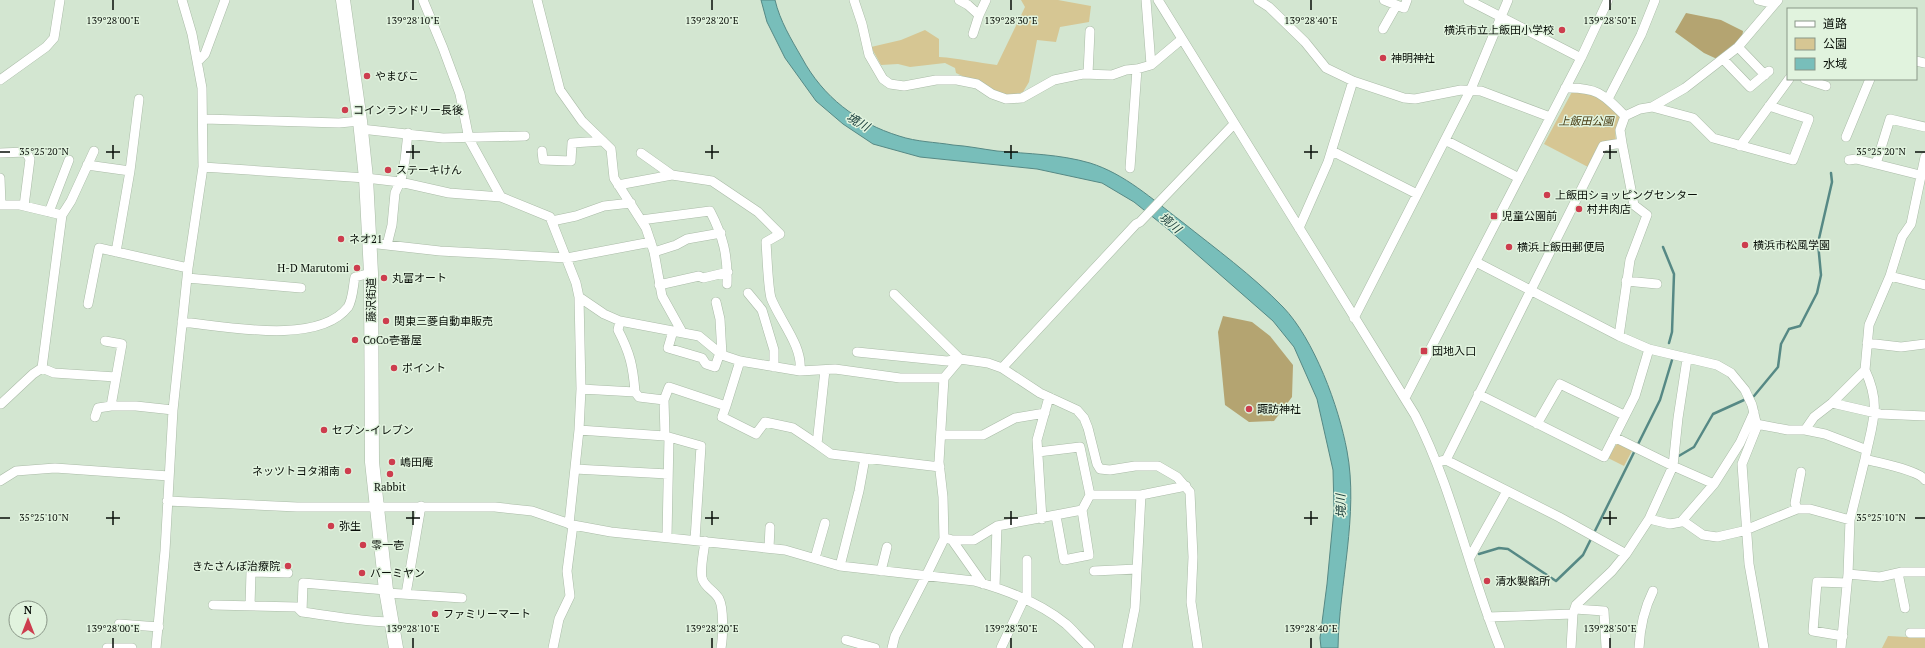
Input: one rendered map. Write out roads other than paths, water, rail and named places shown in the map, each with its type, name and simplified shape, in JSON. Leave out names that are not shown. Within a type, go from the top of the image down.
[{"type":"highway","name":"藤沢街道","points":[[342,0],[361,125],[366,178],[371,273],[372,462],[386,591],[396,648]]},
{"type":"street","points":[[0,80],[46,47],[54,38],[60,0]]},
{"type":"street","points":[[156,648],[159,627],[173,410],[188,268],[203,167],[204,119],[198,61],[182,0]]},
{"type":"street","points":[[198,61],[205,54],[225,0]]},
{"type":"street","points":[[423,0],[460,94],[470,139],[501,197]]},
{"type":"street","points":[[537,0],[560,90],[582,121],[611,149],[614,178],[641,220],[651,242],[662,296],[678,332]]},
{"type":"street","points":[[854,0],[874,66],[883,79],[890,84],[904,86],[936,80],[957,80],[977,84],[999,97],[1014,100],[1028,96],[1054,80],[1088,74],[1112,75],[1126,70],[1151,65],[1182,39]]},
{"type":"street","points":[[959,0],[968,5],[979,15]]},
{"type":"street","points":[[973,34],[986,0]]},
{"type":"street","points":[[1146,0],[1151,65]]},
{"type":"street","points":[[1158,0],[1298,228],[1405,398],[1425,435],[1436,462],[1488,617],[1500,648]]},
{"type":"street","points":[[1258,0],[1269,7],[1305,42],[1326,68],[1353,81],[1404,98],[1414,98],[1448,91],[1471,89],[1481,91],[1550,117]]},
{"type":"street","points":[[1384,0],[1404,8],[1407,0]]},
{"type":"street","points":[[1468,0],[1581,58]]},
{"type":"street","points":[[1354,318],[1471,89],[1508,0]]},
{"type":"street","points":[[1405,398],[1581,58],[1608,0]]},
{"type":"street","points":[[1608,99],[1641,35],[1656,0]]},
{"type":"street","points":[[1758,0],[1776,2]]},
{"type":"street","points":[[1619,336],[1626,281],[1634,249],[1647,216],[1634,204],[1620,130],[1625,116],[1640,109],[1652,107],[1686,88],[1738,47],[1776,2]]},
{"type":"street","points":[[1384,29],[1396,6]]},
{"type":"street","points":[[1088,74],[1090,31]]},
{"type":"street","points":[[1722,59],[1750,87],[1767,73],[1738,47]]},
{"type":"street","points":[[1130,168],[1137,69]]},
{"type":"street","points":[[1740,146],[1789,80]]},
{"type":"street","points":[[1808,80],[1826,86]]},
{"type":"street","points":[[1846,137],[1870,80]]},
{"type":"street","points":[[1298,228],[1332,150],[1353,81]]},
{"type":"street","points":[[1565,88],[1589,88],[1608,99],[1625,116]]},
{"type":"street","points":[[116,252],[130,171],[139,99]]},
{"type":"street","points":[[1652,107],[1693,118],[1713,138],[1794,160],[1809,119],[1769,106]]},
{"type":"street","points":[[204,119],[339,123],[443,138],[470,139],[525,136]]},
{"type":"street","points":[[1876,164],[1890,119],[1925,128]]},
{"type":"street","points":[[1002,368],[1136,224],[1140,222],[1234,124]]},
{"type":"street","points":[[387,245],[392,225],[395,193],[400,182],[405,160],[408,133]]},
{"type":"street","points":[[1445,140],[1519,178]]},
{"type":"street","points":[[542,151],[543,160],[571,161],[572,143],[603,141]]},
{"type":"street","points":[[1446,460],[1603,146],[1622,143]]},
{"type":"street","points":[[1332,150],[1417,194]]},
{"type":"street","points":[[1,404],[33,374],[42,368],[62,215],[71,201],[94,151]]},
{"type":"street","points":[[0,153],[26,152],[30,159],[24,206]]},
{"type":"street","points":[[641,152],[672,175]]},
{"type":"street","points":[[1841,648],[1848,579],[1850,520],[1875,412],[1874,396],[1865,370],[1870,325],[1890,276],[1902,237],[1911,224],[1920,175],[1925,157]]},
{"type":"street","points":[[1849,160],[1856,159],[1920,175]]},
{"type":"street","points":[[49,212],[69,160]]},
{"type":"street","points":[[87,165],[130,171]]},
{"type":"street","points":[[203,167],[366,178],[400,182],[449,193],[501,197],[550,217],[567,258],[576,283],[579,297],[581,389],[567,571],[570,596],[559,619],[553,648]]},
{"type":"street","points":[[618,185],[672,175],[712,181],[758,212],[780,234],[766,242],[772,298],[795,343],[801,362],[800,371]]},
{"type":"street","points":[[0,178],[0,205],[24,206],[62,215]]},
{"type":"street","points":[[552,221],[576,216],[604,206],[631,203]]},
{"type":"street","points":[[641,220],[710,211],[722,233],[726,253],[728,284]]},
{"type":"street","points":[[654,252],[676,245],[687,239],[722,233]]},
{"type":"street","points":[[369,243],[440,251],[567,258],[651,242]]},
{"type":"street","points":[[88,304],[99,248],[188,268]]},
{"type":"street","points":[[1476,262],[1619,336],[1649,349],[1717,365],[1728,371],[1744,390],[1754,412],[1756,424],[1742,464],[1752,583],[1764,648]]},
{"type":"street","points":[[659,285],[699,276],[703,278],[728,272]]},
{"type":"street","points":[[182,322],[268,331],[313,328],[341,313],[349,306],[355,277],[371,273]]},
{"type":"street","points":[[1890,276],[1925,285]]},
{"type":"street","points":[[187,278],[301,288]]},
{"type":"street","points":[[1626,281],[1657,284]]},
{"type":"street","points":[[748,293],[762,310],[774,350],[774,367]]},
{"type":"street","points":[[894,294],[960,359]]},
{"type":"street","points":[[579,297],[604,314],[620,322],[699,336],[721,354],[740,362],[800,371],[834,369],[900,378],[944,378]]},
{"type":"street","points":[[678,332],[668,348],[702,358],[706,364],[715,367],[721,354],[720,319],[716,302]]},
{"type":"street","points":[[620,322],[618,330],[634,368],[635,392],[639,397],[664,400]]},
{"type":"street","points":[[105,341],[122,344],[111,406]]},
{"type":"street","points":[[1867,343],[1901,347],[1925,344]]},
{"type":"street","points":[[1478,394],[1604,458],[1624,415],[1635,396],[1649,349]]},
{"type":"street","points":[[857,352],[947,361],[960,359],[988,363],[1002,368],[1030,387],[1071,406],[1084,418],[1097,464],[1100,469],[1110,470],[1135,466],[1158,466],[1176,477],[1186,486],[1191,500],[1193,557],[1191,602],[1198,648]]},
{"type":"street","points":[[960,359],[944,378],[940,467],[943,497],[948,539],[983,584]]},
{"type":"street","points":[[1571,648],[1574,611],[1580,602],[1612,571],[1626,554],[1649,519],[1673,466],[1678,418],[1687,359]]},
{"type":"street","points":[[740,362],[722,417],[756,434],[765,422],[793,428],[831,454],[940,467]]},
{"type":"street","points":[[42,368],[54,373],[116,377]]},
{"type":"street","points":[[818,444],[825,370]]},
{"type":"street","points":[[1805,430],[1814,416],[1832,403],[1865,370]]},
{"type":"street","points":[[1538,424],[1560,384],[1624,415]]},
{"type":"street","points":[[667,537],[668,474],[664,400],[669,387],[726,406]]},
{"type":"street","points":[[581,389],[635,392]]},
{"type":"street","points":[[1042,519],[1038,440],[1049,397]]},
{"type":"street","points":[[1832,403],[1880,414],[1925,416]]},
{"type":"street","points":[[95,417],[98,408],[111,406],[136,406],[173,410]]},
{"type":"street","points":[[1649,519],[1670,524],[1683,521],[1714,484],[1740,443],[1754,412]]},
{"type":"street","points":[[941,435],[983,435],[1015,418],[1045,413]]},
{"type":"street","points":[[1756,424],[1788,430],[1805,430],[1825,434],[1867,450]]},
{"type":"street","points":[[579,430],[667,437],[701,446],[695,540]]},
{"type":"street","points":[[1614,437],[1714,484]]},
{"type":"street","points":[[1038,452],[1080,447],[1090,495],[1082,510],[1089,555],[1064,560],[1056,516]]},
{"type":"street","points":[[840,566],[859,491],[865,458]]},
{"type":"street","points":[[1436,462],[1446,460],[1507,490],[1626,554]]},
{"type":"street","points":[[1865,460],[1914,472],[1925,480]]},
{"type":"street","points":[[0,481],[16,471],[55,468],[169,476]]},
{"type":"street","points":[[575,470],[668,474]]},
{"type":"street","points":[[1797,509],[1795,503],[1801,472]]},
{"type":"street","points":[[1090,495],[1142,495],[1186,486]]},
{"type":"street","points":[[1469,559],[1507,490]]},
{"type":"street","points":[[1127,648],[1135,608],[1142,495]]},
{"type":"street","points":[[167,501],[297,507],[495,507],[532,511],[571,524],[611,532],[769,548],[815,558],[840,566],[926,576],[995,587],[1046,610],[1067,625],[1090,648]]},
{"type":"street","points":[[406,594],[420,506]]},
{"type":"street","points":[[1683,521],[1698,532],[1710,537],[1726,536],[1747,530],[1797,509],[1810,509],[1850,520]]},
{"type":"street","points":[[948,539],[974,540],[997,526],[1042,519],[1082,510]]},
{"type":"street","points":[[815,558],[825,523]]},
{"type":"street","points":[[995,587],[997,526]]},
{"type":"street","points":[[769,548],[770,527]]},
{"type":"street","points":[[892,648],[895,636],[926,576],[948,539]]},
{"type":"street","points":[[705,541],[702,576],[704,582],[719,598],[721,604],[723,634],[721,648]]},
{"type":"street","points":[[881,571],[887,547]]},
{"type":"street","points":[[1001,648],[1026,600],[1027,560]]},
{"type":"street","points":[[1094,571],[1137,569]]},
{"type":"street","points":[[250,606],[251,572],[288,573]]},
{"type":"street","points":[[1843,636],[1813,631],[1817,582],[1880,577],[1898,573],[1925,572]]},
{"type":"street","points":[[1898,573],[1905,608]]},
{"type":"street","points":[[302,612],[303,583],[406,594],[462,598]]},
{"type":"street","points":[[1639,648],[1644,611],[1653,591]]},
{"type":"street","points":[[213,605],[297,607],[302,612],[370,622],[391,622]]},
{"type":"street","points":[[1488,617],[1574,611],[1604,611],[1606,647]]},
{"type":"street","points":[[119,624],[159,627]]},
{"type":"street","points":[[1910,633],[1925,633]]},
{"type":"street","points":[[846,640],[875,648]]},
{"type":"street","points":[[107,648],[132,648]]},
{"type":"water","name":"境川","points":[[761,0],[775,0],[786,30],[810,72],[831,96],[855,116],[884,131],[912,140],[997,151],[1055,156],[1090,163],[1103,168],[1127,180],[1159,204],[1246,273],[1283,307],[1305,337],[1324,374],[1338,414],[1347,451],[1351,499],[1350,524],[1339,624],[1338,648],[1321,648],[1320,638],[1334,510],[1333,470],[1317,399],[1294,347],[1273,321],[1169,230],[1134,202],[1102,183],[1037,169],[920,157],[873,144],[843,124],[816,101],[785,58],[767,22]]},
{"type":"waterway","points":[[1754,396],[1778,367],[1781,344],[1789,329],[1800,326],[1817,293],[1821,275],[1818,243],[1832,182],[1831,173]]},
{"type":"waterway","points":[[1663,247],[1674,274],[1672,332],[1669,343]]},
{"type":"waterway","points":[[1479,554],[1499,548],[1508,549],[1556,581],[1583,555],[1660,400],[1672,360]]},
{"type":"waterway","points":[[1677,457],[1694,447],[1713,414],[1744,400]]},
{"type":"place","name":"横浜市立上飯田小学校","points":[[1562,30]]},
{"type":"place","name":"神明神社","points":[[1383,58]]},
{"type":"place","name":"やまびこ","points":[[367,76]]},
{"type":"place","name":"コインランドリー長後","points":[[345,110]]},
{"type":"place","name":"ステーキけん","points":[[388,170]]},
{"type":"place","name":"上飯田ショッピングセンター","points":[[1547,195]]},
{"type":"place","name":"村井肉店","points":[[1579,209]]},
{"type":"place","name":"児童公園前","points":[[1494,216]]},
{"type":"place","name":"ネオ21","points":[[341,239]]},
{"type":"place","name":"横浜市松風学園","points":[[1745,245]]},
{"type":"place","name":"横浜上飯田郵便局","points":[[1509,247]]},
{"type":"place","name":"H-D Marutomi","points":[[357,268]]},
{"type":"place","name":"丸富オート","points":[[384,278]]},
{"type":"place","name":"関東三菱自動車販売","points":[[386,321]]},
{"type":"place","name":"CoCo壱番屋","points":[[355,340]]},
{"type":"place","name":"団地入口","points":[[1424,351]]},
{"type":"place","name":"ポイント","points":[[394,368]]},
{"type":"place","name":"諏訪神社","points":[[1249,409]]},
{"type":"place","name":"セブン-イレブン","points":[[324,430]]},
{"type":"place","name":"嶋田庵","points":[[392,462]]},
{"type":"place","name":"ネッツトヨタ湘南","points":[[348,471]]},
{"type":"place","name":"Rabbit","points":[[390,474]]},
{"type":"place","name":"弥生","points":[[331,526]]},
{"type":"place","name":"零一壱","points":[[363,545]]},
{"type":"place","name":"きたさんぽ治療院","points":[[288,566]]},
{"type":"place","name":"バーミヤン","points":[[362,573]]},
{"type":"place","name":"清水製餡所","points":[[1487,581]]},
{"type":"place","name":"ファミリーマート","points":[[435,614]]},
{"type":"park label","name":"上飯田公園","points":[[1586,121]]}]
